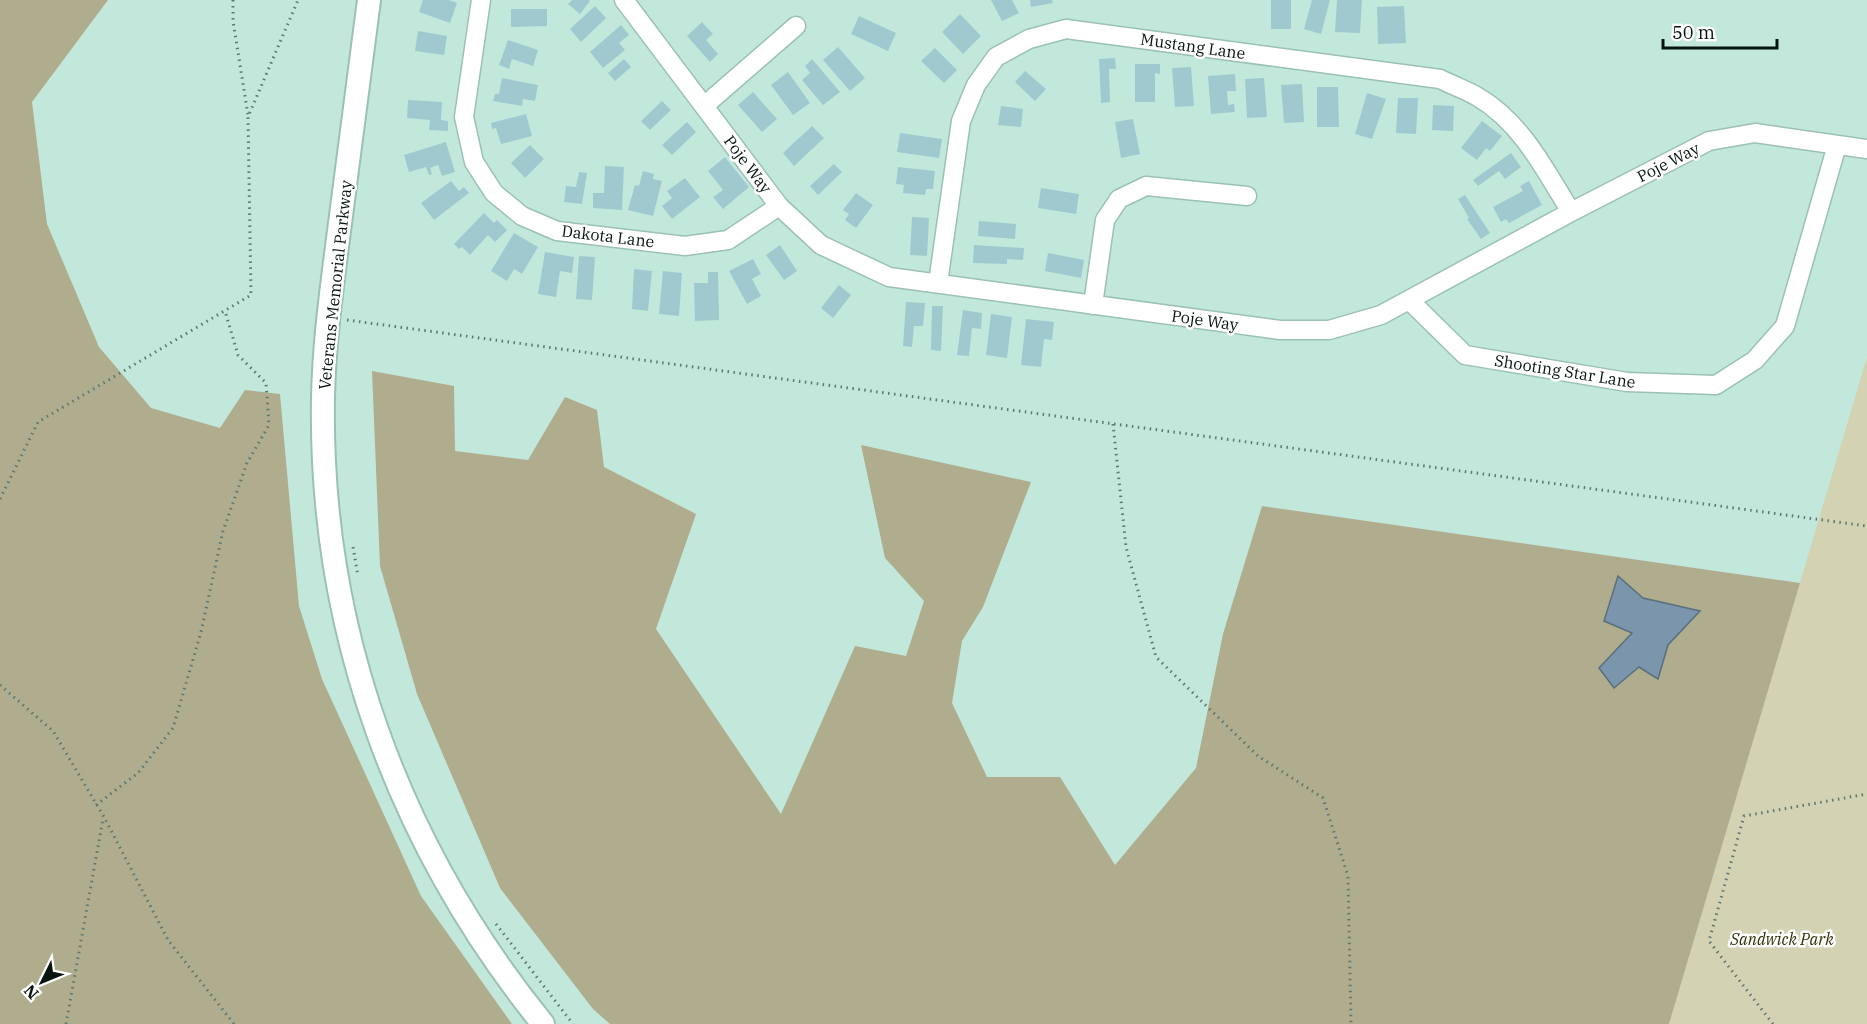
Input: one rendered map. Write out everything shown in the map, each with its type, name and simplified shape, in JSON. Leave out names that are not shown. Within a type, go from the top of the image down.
[{"type":"main road","name":"Veterans Memorial Parkway","points":[[369,0],[328,324],[323,398],[326,486],[336,575],[354,660],[381,742],[424,842],[467,919],[515,990],[543,1024]]},
{"type":"street","name":"Dakota Lane","points":[[481,0],[464,117],[474,162],[494,193],[522,216],[557,231],[685,246],[728,240],[779,206]]},
{"type":"street","name":"Poje Way","points":[[624,0],[779,206],[821,245],[889,277],[1280,330],[1329,330],[1381,315],[1571,212],[1709,141],[1755,133],[1867,149]]},
{"type":"street","points":[[704,106],[795,26]]},
{"type":"street","name":"Mustang Lane","points":[[938,283],[960,121],[976,85],[996,57],[1029,39],[1066,29],[1440,79],[1478,97],[1507,118],[1536,153],[1571,212]]},
{"type":"street","name":"Shooting Star Lane","points":[[1409,300],[1465,355],[1628,382],[1716,385],[1755,360],[1785,326],[1837,145]]},
{"type":"street","points":[[1094,305],[1105,220],[1119,199],[1146,186],[1247,196]]},
{"type":"path","points":[[0,499],[38,422],[251,295],[248,117],[233,21],[233,0]]},
{"type":"path","points":[[248,117],[298,0]]},
{"type":"path","points":[[96,805],[138,773],[173,728],[201,632],[223,531],[247,463],[269,425],[266,383],[238,356],[225,310]]},
{"type":"path","points":[[343,320],[1867,526]]},
{"type":"path","points":[[1113,424],[1126,547],[1156,657],[1258,756],[1323,798],[1348,876],[1352,1024]]},
{"type":"path","points":[[353,543],[358,578]]},
{"type":"path","points":[[0,685],[53,731],[104,817],[168,940],[234,1024]]},
{"type":"path","points":[[1773,1024],[1709,941],[1744,816],[1867,794]]},
{"type":"path","points":[[66,1024],[104,817]]},
{"type":"path","points":[[495,922],[573,1024]]},
{"type":"green space","name":"Sandwick Park","points":[[1867,357],[1867,1024],[1669,1024]]},
{"type":"shaded area","points":[[0,0],[108,0],[32,102],[47,224],[99,347],[151,408],[220,428],[245,390],[280,394],[299,606],[322,679],[421,896],[512,1024],[0,1024]]},
{"type":"shaded area","points":[[372,371],[454,386],[455,451],[528,460],[565,397],[597,410],[604,467],[696,514],[656,629],[781,814],[855,646],[906,656],[924,601],[885,558],[861,445],[1031,482],[983,607],[962,641],[952,703],[987,777],[1060,777],[1115,865],[1196,768],[1223,634],[1262,506],[1800,583],[1669,1024],[610,1024],[593,1009],[500,888],[417,694],[380,566]],"holes":[[[1643,598],[1700,611],[1668,645],[1658,678],[1639,667],[1600,668],[1632,633]]]},
{"type":"water","points":[[1618,576],[1643,598],[1700,611],[1668,645],[1658,679],[1639,667],[1614,688],[1599,668],[1632,633],[1604,621]]},
{"type":"building","points":[[423,0],[449,0],[457,3],[450,23],[419,12]]},
{"type":"building","points":[[572,0],[590,1],[580,14],[568,4]]},
{"type":"building","points":[[991,0],[1012,0],[1019,13],[1002,21]]},
{"type":"building","points":[[1030,0],[1052,0],[1053,3],[1031,7]]},
{"type":"building","points":[[1271,0],[1291,0],[1291,29],[1271,29]]},
{"type":"building","points":[[1312,0],[1330,0],[1321,34],[1304,29]]},
{"type":"building","points":[[1337,0],[1362,0],[1360,33],[1335,32]]},
{"type":"building","points":[[595,6],[606,18],[581,42],[570,29]]},
{"type":"building","points":[[1404,6],[1406,43],[1378,44],[1377,7]]},
{"type":"building","points":[[511,9],[547,9],[547,26],[511,27]]},
{"type":"building","points":[[960,14],[981,36],[963,54],[942,32]]},
{"type":"building","points":[[859,16],[896,33],[888,51],[851,34]]},
{"type":"building","points":[[702,22],[713,34],[706,40],[718,54],[710,62],[687,36]]},
{"type":"building","points":[[621,25],[629,35],[619,43],[625,50],[603,68],[590,52]]},
{"type":"building","points":[[418,31],[447,36],[444,55],[415,51]]},
{"type":"building","points":[[508,40],[538,50],[533,66],[512,59],[509,69],[499,65]]},
{"type":"building","points":[[838,47],[865,78],[850,91],[823,60]]},
{"type":"building","points":[[935,48],[957,70],[944,83],[921,61]]},
{"type":"building","points":[[1115,58],[1116,69],[1109,69],[1110,102],[1101,103],[1099,59]]},
{"type":"building","points":[[624,59],[631,67],[615,81],[608,73]]},
{"type":"building","points":[[812,59],[840,92],[823,105],[802,80],[810,73],[805,66]]},
{"type":"building","points":[[1135,64],[1160,64],[1160,74],[1155,73],[1155,102],[1135,102]]},
{"type":"building","points":[[1191,67],[1194,106],[1175,107],[1172,68]]},
{"type":"building","points":[[1025,71],[1046,89],[1035,101],[1015,82]]},
{"type":"building","points":[[788,72],[810,103],[793,115],[771,85]]},
{"type":"building","points":[[1235,74],[1236,91],[1227,91],[1228,105],[1234,104],[1235,112],[1211,114],[1208,76]]},
{"type":"building","points":[[502,78],[538,85],[535,101],[523,99],[522,106],[493,101],[495,94],[499,94]]},
{"type":"building","points":[[1264,78],[1267,117],[1247,118],[1245,79]]},
{"type":"building","points":[[1302,84],[1304,122],[1284,123],[1281,85]]},
{"type":"building","points":[[1317,87],[1338,87],[1339,127],[1317,127]]},
{"type":"building","points":[[753,92],[777,119],[762,132],[738,105]]},
{"type":"building","points":[[1367,93],[1386,99],[1372,139],[1355,134]]},
{"type":"building","points":[[1398,98],[1418,98],[1416,134],[1396,133]]},
{"type":"building","points":[[408,100],[442,102],[441,120],[448,121],[448,131],[429,130],[430,120],[407,118]]},
{"type":"building","points":[[662,101],[671,110],[650,130],[641,121]]},
{"type":"building","points":[[1433,105],[1454,106],[1453,131],[1432,130]]},
{"type":"building","points":[[1001,106],[1023,109],[1021,127],[998,125]]},
{"type":"building","points":[[526,114],[532,136],[501,144],[496,128],[492,129],[491,123]]},
{"type":"building","points":[[1133,119],[1140,154],[1121,158],[1115,122]]},
{"type":"building","points":[[1482,121],[1502,136],[1490,151],[1486,148],[1477,160],[1461,148]]},
{"type":"building","points":[[687,122],[696,132],[672,155],[662,145]]},
{"type":"building","points":[[812,126],[824,138],[794,166],[783,153]]},
{"type":"building","points":[[900,133],[942,139],[939,158],[897,152]]},
{"type":"building","points":[[446,142],[455,172],[442,176],[438,165],[430,168],[432,174],[429,175],[426,167],[409,172],[404,155]]},
{"type":"building","points":[[530,145],[544,159],[525,178],[511,163]]},
{"type":"building","points":[[1511,153],[1521,167],[1505,179],[1499,171],[1478,186],[1473,180]]},
{"type":"building","points":[[725,157],[749,187],[723,209],[713,197],[723,190],[708,171]]},
{"type":"building","points":[[834,164],[842,172],[818,195],[810,186]]},
{"type":"building","points":[[605,166],[624,167],[622,210],[593,208],[593,193],[604,193]]},
{"type":"building","points":[[898,167],[935,171],[933,189],[926,189],[925,195],[903,193],[904,185],[896,184]]},
{"type":"building","points":[[643,171],[654,174],[653,179],[662,181],[653,216],[628,210],[635,185],[639,186]]},
{"type":"building","points":[[579,172],[587,173],[582,204],[564,202],[566,186],[576,187]]},
{"type":"building","points":[[685,178],[700,197],[672,219],[662,206],[672,198],[667,191]]},
{"type":"building","points":[[451,181],[459,191],[464,187],[469,193],[434,220],[421,203]]},
{"type":"building","points":[[1529,181],[1542,205],[1509,223],[1506,219],[1501,222],[1493,207],[1523,191],[1520,186]]},
{"type":"building","points":[[1041,188],[1079,194],[1076,214],[1038,208]]},
{"type":"building","points":[[856,193],[873,205],[856,228],[845,220],[849,214],[843,210]]},
{"type":"building","points":[[1465,195],[1490,233],[1481,239],[1467,219],[1469,218],[1458,199]]},
{"type":"building","points":[[484,213],[494,223],[497,220],[507,230],[495,242],[488,235],[470,255],[462,247],[459,249],[454,244]]},
{"type":"building","points":[[912,217],[929,218],[927,256],[910,255]]},
{"type":"building","points":[[979,221],[1016,224],[1015,239],[978,236]]},
{"type":"building","points":[[514,233],[538,247],[522,274],[514,269],[507,281],[491,271]]},
{"type":"building","points":[[780,245],[797,271],[784,280],[766,255]]},
{"type":"building","points":[[974,245],[1024,248],[1023,260],[1007,259],[1007,264],[973,263]]},
{"type":"building","points":[[545,252],[574,257],[572,273],[560,271],[556,297],[538,294]]},
{"type":"building","points":[[1048,253],[1084,260],[1081,278],[1045,271]]},
{"type":"building","points":[[579,256],[595,257],[592,300],[576,299]]},
{"type":"building","points":[[753,259],[761,274],[752,279],[761,296],[747,304],[729,271]]},
{"type":"building","points":[[634,269],[652,271],[648,311],[632,309]]},
{"type":"building","points":[[663,271],[682,273],[679,316],[659,314]]},
{"type":"building","points":[[708,272],[718,272],[719,320],[695,321],[694,283],[708,283]]},
{"type":"building","points":[[839,285],[851,295],[833,318],[821,308]]},
{"type":"building","points":[[906,302],[925,303],[923,326],[914,326],[912,347],[903,346]]},
{"type":"building","points":[[932,306],[943,306],[941,351],[931,350]]},
{"type":"building","points":[[963,310],[982,313],[981,329],[972,328],[969,356],[957,355]]},
{"type":"building","points":[[991,314],[1012,317],[1007,358],[986,355]]},
{"type":"building","points":[[1026,319],[1054,322],[1052,340],[1044,339],[1041,367],[1021,365]]}]
